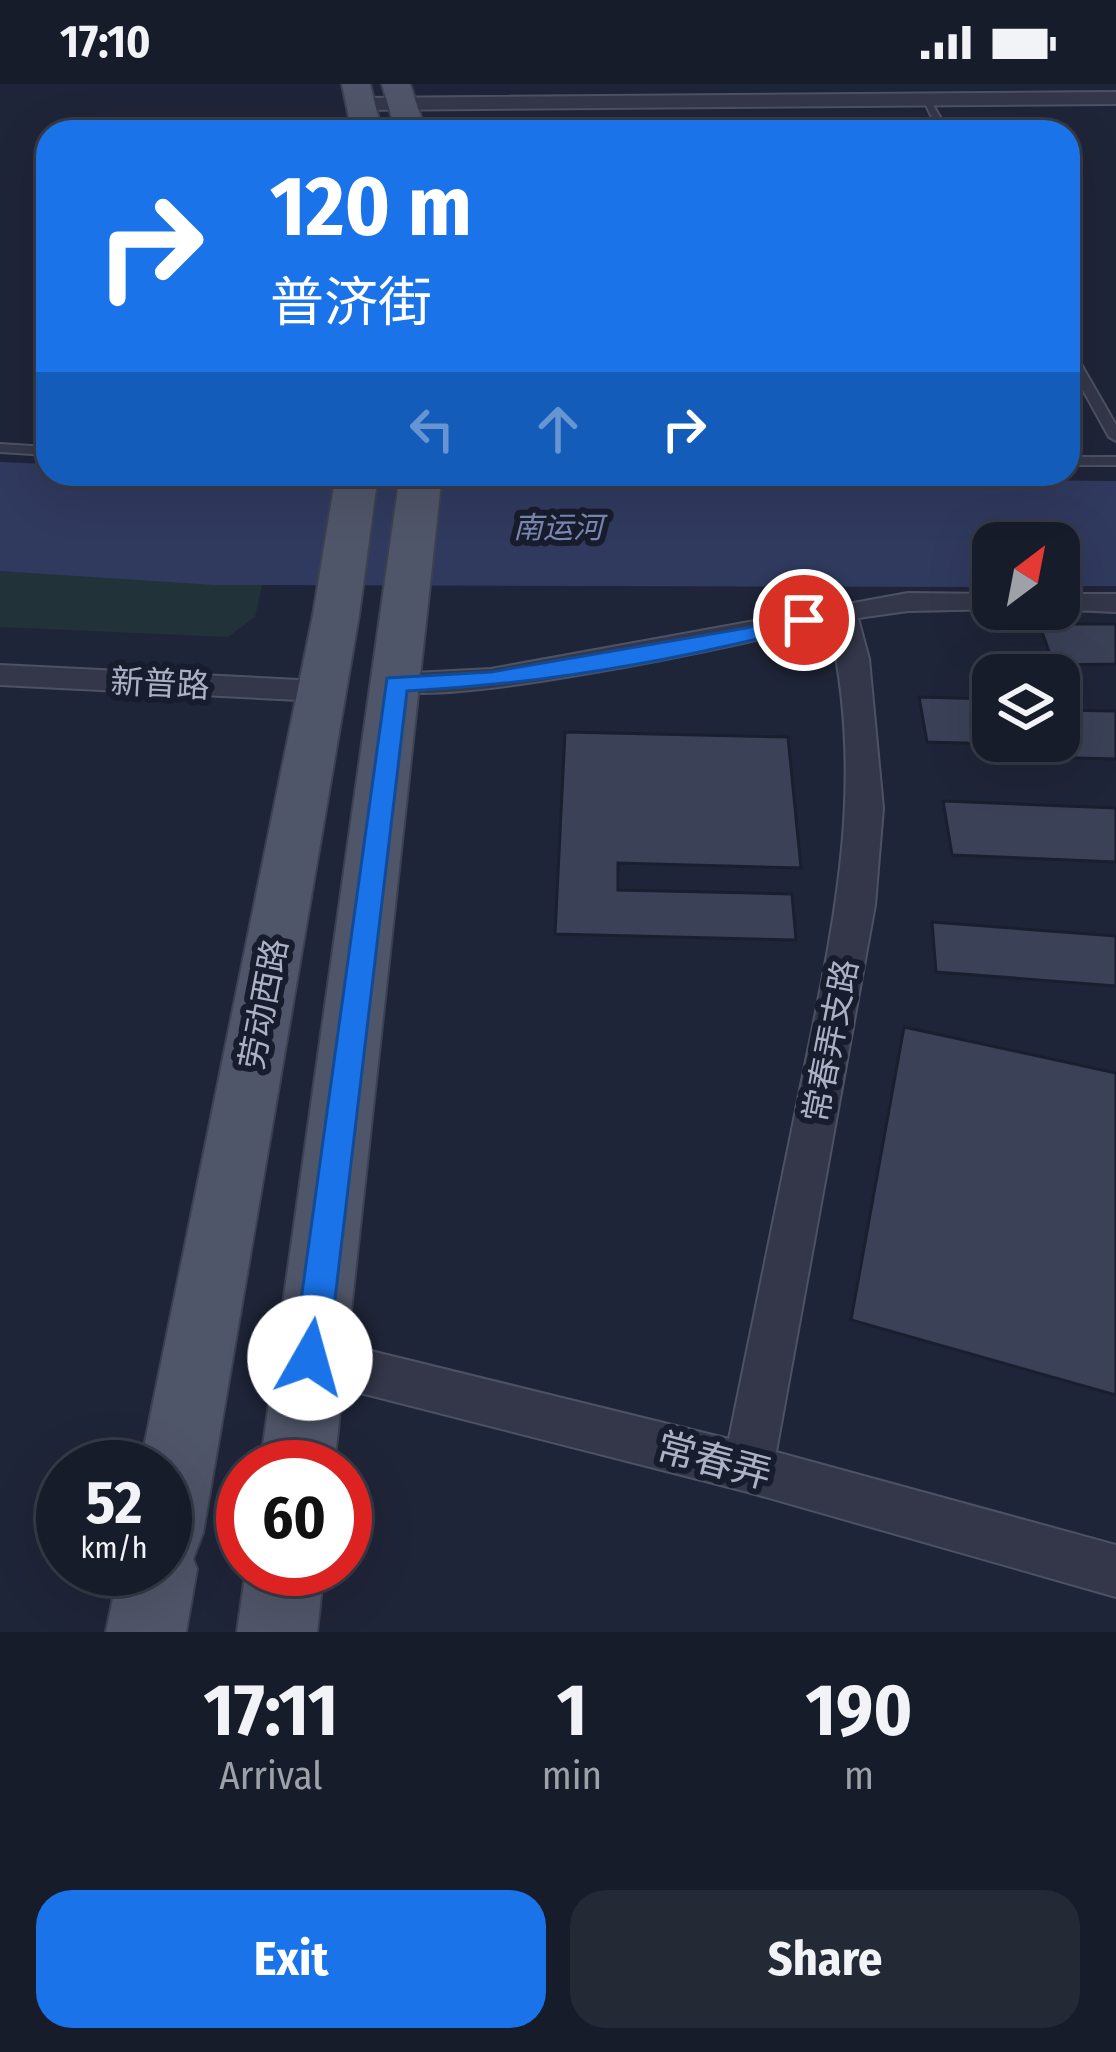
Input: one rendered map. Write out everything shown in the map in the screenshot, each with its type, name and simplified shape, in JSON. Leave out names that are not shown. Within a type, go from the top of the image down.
[{"type":"main road","name":"劳动西路","points":[[182,1440],[319,691],[337,615],[355,486]]},
{"type":"main road","points":[[300,1440],[421,486]]},
{"type":"main road","points":[[146,1632],[153,1596]]},
{"type":"main road","points":[[277,1632],[282,1596]]},
{"type":"street","points":[[360,106],[924,97],[981,90],[1116,98]]},
{"type":"street","points":[[395,684],[491,679],[747,635],[842,610],[908,602],[972,603]]},
{"type":"street","points":[[1080,603],[1116,603]]},
{"type":"street","name":"常春弄支路","points":[[748,1468],[853,933],[866,808],[853,659],[842,610]]},
{"type":"street","name":"新普路","points":[[0,675],[319,691]]},
{"type":"street","name":"常春弄","points":[[310,1358],[748,1468],[1116,1571]]},
{"type":"lane","points":[[924,97],[937,120]]},
{"type":"lane","points":[[1080,373],[1116,437]]},
{"type":"lane","points":[[0,448],[36,450]]},
{"type":"lane","points":[[1080,461],[1116,460]]},
{"type":"shaded area","points":[[0,571],[262,585],[255,617],[228,637],[0,627]]},
{"type":"water","name":"南运河","points":[[0,462],[36,464],[36,486],[1080,486],[1080,481],[1116,481],[1116,586],[1080,586],[1080,522],[972,522],[972,587],[214,585],[0,571]]},
{"type":"building","points":[[1116,624],[1116,664],[1080,665],[1080,654],[1050,654],[1041,630]]},
{"type":"building","points":[[919,697],[972,698],[972,743],[927,742]]},
{"type":"building","points":[[1080,710],[1116,711],[1116,759],[1080,758]]},
{"type":"building","points":[[565,732],[788,737],[801,868],[618,863],[618,890],[792,894],[796,940],[555,934]]},
{"type":"building","points":[[943,801],[1116,808],[1116,862],[952,855]]},
{"type":"building","points":[[932,922],[1116,936],[1116,986],[936,972]]},
{"type":"building","points":[[904,1027],[1116,1073],[1116,1395],[851,1320]]},
{"type":"route","points":[[310,1358],[395,684],[491,679],[747,635],[804,620]]}]
